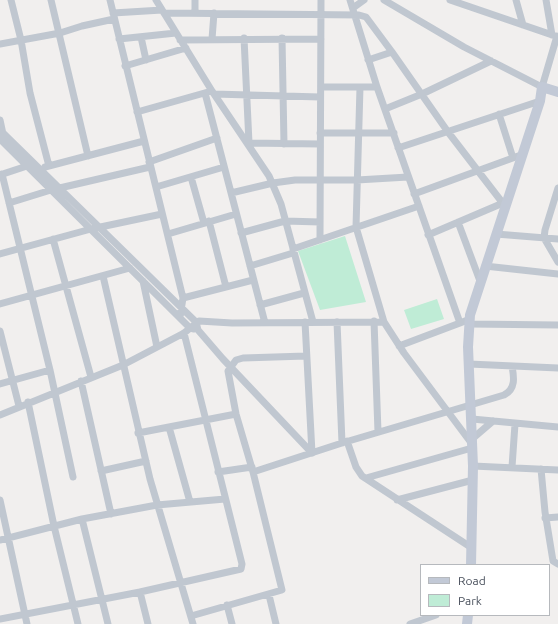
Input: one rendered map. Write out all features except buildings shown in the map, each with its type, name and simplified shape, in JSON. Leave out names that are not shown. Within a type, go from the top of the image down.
[{"type":"street","points":[[12,0],[21,40],[30,93],[49,166]]},
{"type":"street","points":[[51,0],[88,156]]},
{"type":"street","points":[[110,0],[183,298],[180,317]]},
{"type":"street","points":[[156,0],[186,48],[210,93],[249,143],[273,183],[281,204],[284,221],[313,322]]},
{"type":"street","points":[[195,0],[195,12]]},
{"type":"street","points":[[320,240],[321,0]]},
{"type":"street","points":[[350,0],[376,87],[394,133],[428,235],[467,322]]},
{"type":"street","points":[[353,8],[364,0]]},
{"type":"street","points":[[384,0],[492,62],[542,87],[558,92]]},
{"type":"street","points":[[516,0],[523,25]]},
{"type":"street","points":[[471,564],[473,480],[472,405],[467,322],[496,234],[517,157],[540,102],[542,87],[556,36],[546,0]]},
{"type":"street","points":[[454,1],[556,36]]},
{"type":"street","points":[[0,44],[60,33],[113,16],[163,12],[362,15],[370,22],[448,132],[504,205]]},
{"type":"street","points":[[212,39],[214,13]]},
{"type":"street","points":[[119,39],[178,36],[212,39],[321,39]]},
{"type":"street","points":[[140,37],[146,60]]},
{"type":"street","points":[[244,38],[249,143]]},
{"type":"street","points":[[282,38],[284,144]]},
{"type":"street","points":[[126,66],[186,48]]},
{"type":"street","points":[[368,60],[392,52]]},
{"type":"street","points":[[385,109],[492,62]]},
{"type":"street","points":[[321,87],[376,87]]},
{"type":"street","points":[[360,87],[356,227],[384,322],[399,346],[447,412],[472,443]]},
{"type":"street","points":[[210,93],[216,138],[264,322]]},
{"type":"street","points":[[137,112],[210,93],[320,96]]},
{"type":"street","points":[[398,148],[499,114],[540,102]]},
{"type":"street","points":[[499,114],[517,157]]},
{"type":"street","points":[[0,120],[1,134],[6,146],[99,228],[182,308],[193,325],[312,453]]},
{"type":"street","points":[[320,133],[394,133]]},
{"type":"street","points":[[1,134],[39,169],[91,229],[143,281],[180,317],[193,325],[264,322],[384,322]]},
{"type":"street","points":[[9,203],[55,189],[150,164],[216,138]]},
{"type":"street","points":[[39,169],[144,141]]},
{"type":"street","points":[[249,143],[320,144]]},
{"type":"street","points":[[414,194],[517,157]]},
{"type":"street","points":[[27,166],[1,174],[50,370],[73,477]]},
{"type":"street","points":[[156,187],[224,167]]},
{"type":"street","points":[[191,177],[226,287]]},
{"type":"street","points":[[231,193],[273,183],[296,180],[320,181],[408,177]]},
{"type":"street","points":[[558,188],[544,238],[558,262]]},
{"type":"street","points":[[428,235],[504,205]]},
{"type":"street","points":[[250,266],[356,227],[419,206]]},
{"type":"street","points":[[0,254],[91,229],[162,214]]},
{"type":"street","points":[[168,234],[236,214]]},
{"type":"street","points":[[241,232],[284,221],[320,222]]},
{"type":"street","points":[[458,222],[480,281]]},
{"type":"street","points":[[496,234],[558,239]]},
{"type":"street","points":[[53,239],[67,285],[91,377]]},
{"type":"street","points":[[485,266],[558,274]]},
{"type":"street","points":[[0,304],[31,297],[67,285],[130,268]]},
{"type":"street","points":[[103,276],[138,433],[157,505],[193,624]]},
{"type":"street","points":[[183,298],[253,280]]},
{"type":"street","points":[[143,281],[157,347]]},
{"type":"street","points":[[260,305],[304,293]]},
{"type":"street","points":[[374,321],[378,432]]},
{"type":"street","points":[[305,322],[312,453]]},
{"type":"street","points":[[337,322],[344,442],[356,467],[366,478],[397,500],[472,548]]},
{"type":"street","points":[[399,346],[467,322],[558,325]]},
{"type":"street","points":[[0,415],[54,391],[123,365],[184,334],[193,325]]},
{"type":"street","points":[[0,331],[19,406]]},
{"type":"street","points":[[0,619],[235,572],[243,567],[204,420],[184,334]]},
{"type":"street","points":[[191,616],[269,595],[283,589],[236,414],[228,375],[230,366],[236,360],[243,358],[306,356]]},
{"type":"street","points":[[469,364],[558,368]]},
{"type":"street","points":[[218,472],[252,470],[504,395],[511,391],[514,378],[512,366]]},
{"type":"street","points":[[0,384],[50,370]]},
{"type":"street","points":[[81,381],[112,514]]},
{"type":"street","points":[[28,402],[54,526],[78,624]]},
{"type":"street","points":[[138,433],[236,414]]},
{"type":"street","points":[[472,419],[558,427]]},
{"type":"street","points":[[366,478],[472,443],[493,421]]},
{"type":"street","points":[[512,467],[515,424]]},
{"type":"street","points":[[169,427],[190,502]]},
{"type":"street","points":[[101,471],[146,461]]},
{"type":"street","points":[[473,466],[558,470]]},
{"type":"street","points":[[541,469],[546,518],[553,561],[558,564]]},
{"type":"street","points":[[397,500],[473,480]]},
{"type":"street","points":[[0,540],[82,519],[157,505],[225,499]]},
{"type":"street","points":[[0,500],[27,624]]},
{"type":"street","points":[[546,518],[558,517]]},
{"type":"street","points":[[82,519],[108,624]]},
{"type":"street","points":[[140,592],[148,624]]},
{"type":"street","points":[[269,595],[276,624]]},
{"type":"street","points":[[228,605],[232,624]]},
{"type":"street","points":[[410,624],[433,616]]},
{"type":"green space","points":[[345,236],[366,302],[320,310],[298,251]]},
{"type":"green space","points":[[437,299],[444,319],[411,329],[404,310]]}]
